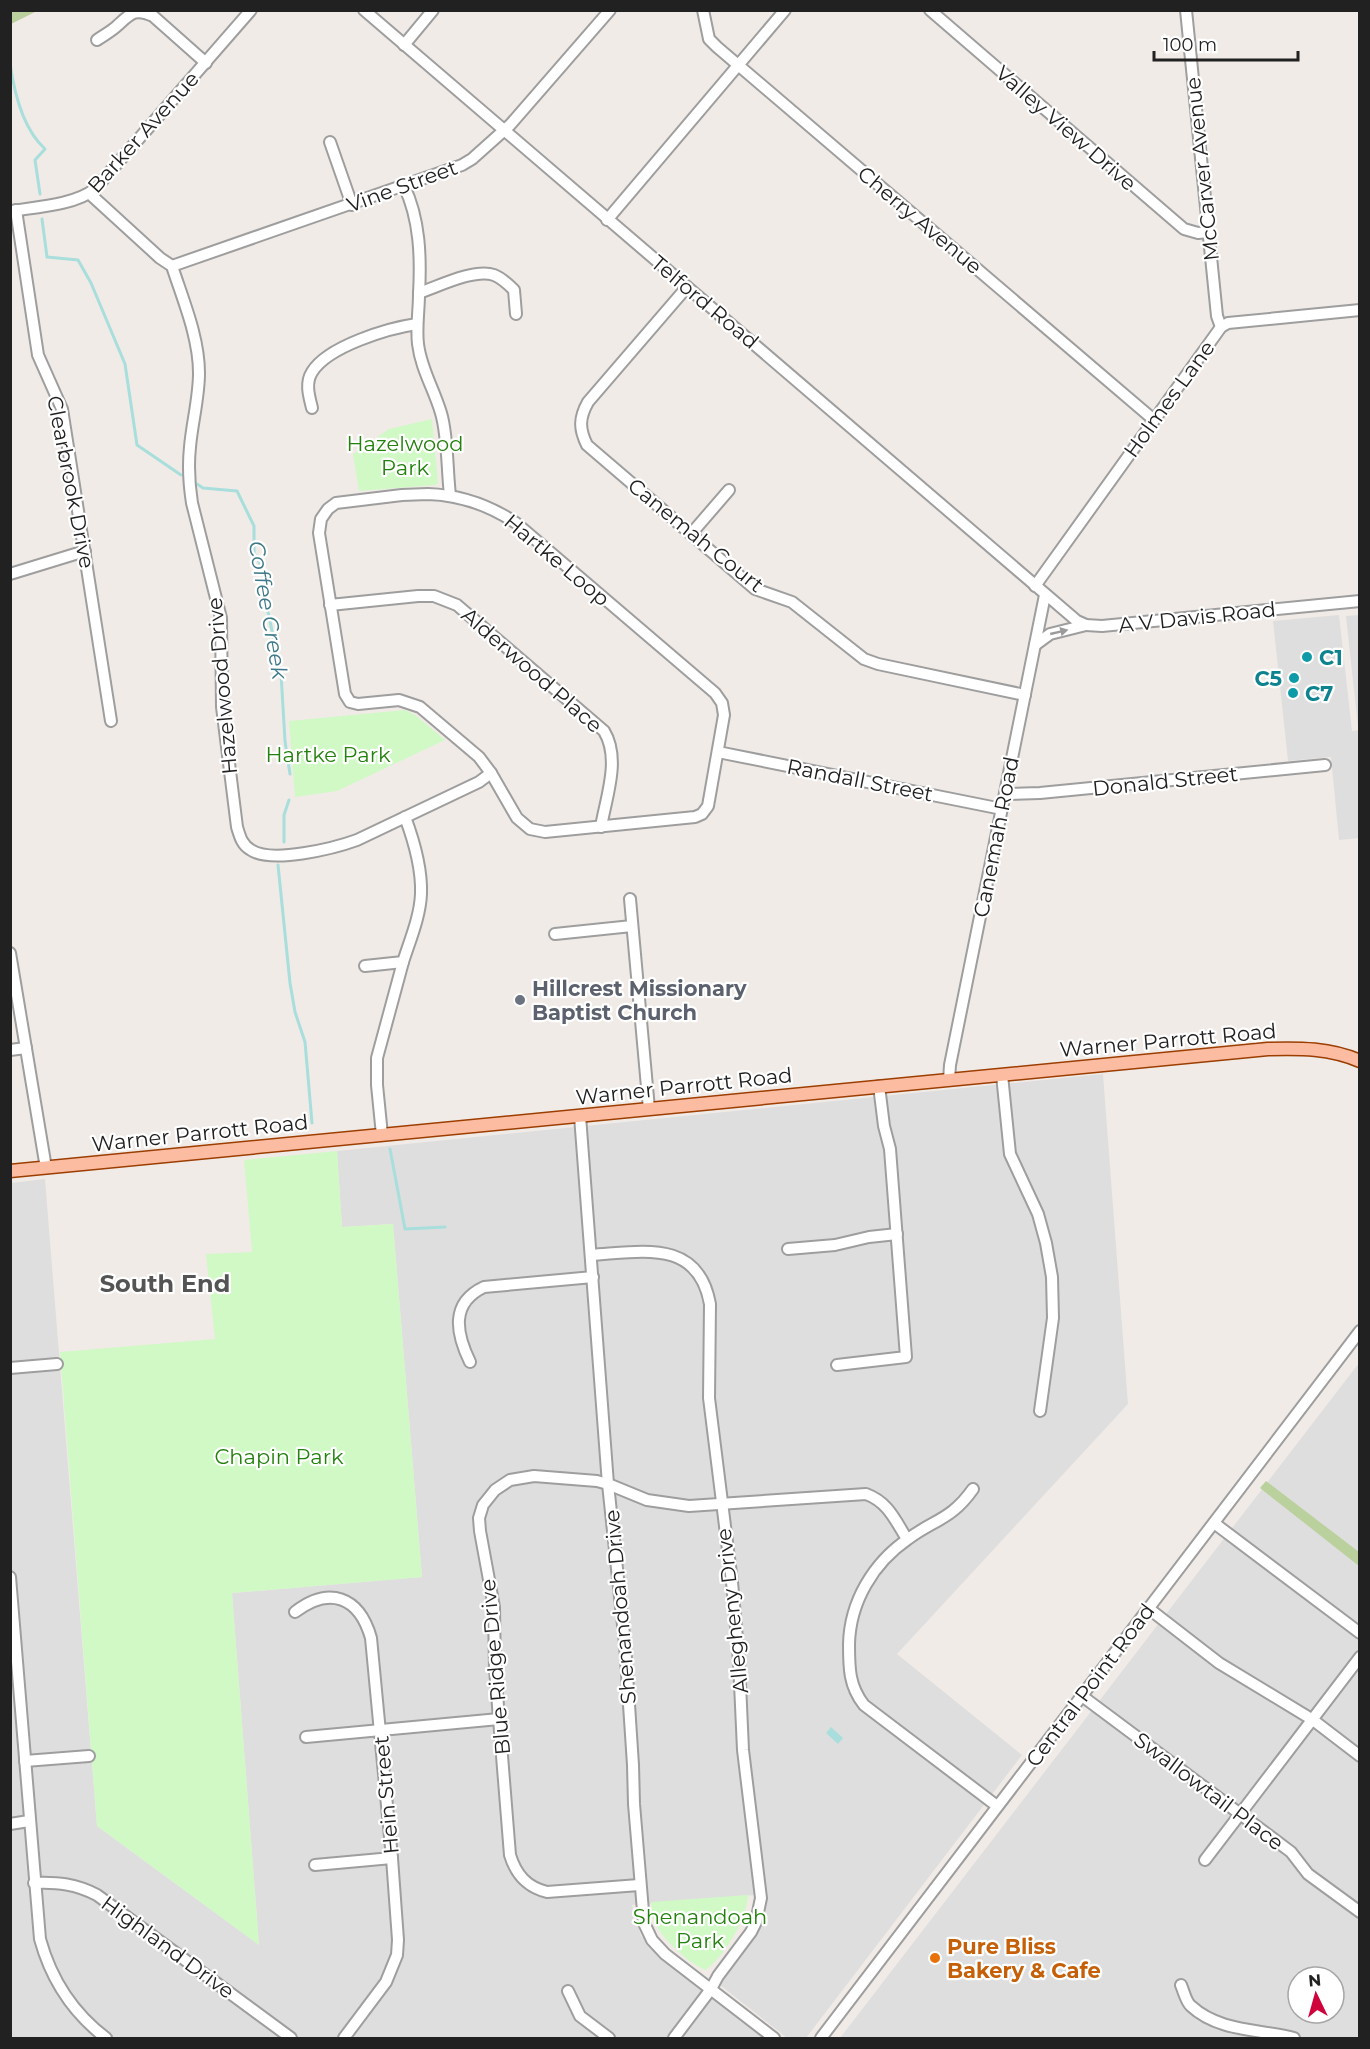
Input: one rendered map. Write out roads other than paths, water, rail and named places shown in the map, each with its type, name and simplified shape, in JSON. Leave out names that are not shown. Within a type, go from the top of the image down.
[{"type":"main road","name":"Warner Parrott Road","points":[[10,1171],[1286,1048],[1314,1048],[1336,1052],[1359,1061]]},
{"type":"street","name":"Barker Avenue","points":[[13,211],[74,200],[90,194],[250,10]]},
{"type":"street","name":"Telford Road","points":[[364,10],[502,131],[1045,595]]},
{"type":"street","points":[[404,45],[433,10]]},
{"type":"street","name":"Vine Street","points":[[172,266],[462,165],[472,159],[502,131],[544,88],[610,10]]},
{"type":"street","name":"Cherry Avenue","points":[[703,10],[709,39],[738,66],[1154,420]]},
{"type":"street","points":[[607,220],[785,10]]},
{"type":"street","name":"Valley View Drive","points":[[930,10],[1184,229],[1198,233],[1208,232]]},
{"type":"street","name":"McCarver Avenue","points":[[1186,10],[1217,316],[1221,327]]},
{"type":"street","points":[[97,40],[127,16],[135,12],[143,12],[153,16],[206,63]]},
{"type":"street","points":[[330,142],[352,205]]},
{"type":"street","points":[[404,186],[417,222],[419,293],[417,324],[422,363],[442,416],[450,495]]},
{"type":"street","points":[[90,194],[160,258],[172,266]]},
{"type":"street","name":"Clearbrook Drive","points":[[13,211],[37,348],[62,409],[111,721]]},
{"type":"street","name":"Hazelwood Drive","points":[[172,266],[198,358],[198,387],[190,446],[189,485],[221,618],[222,707],[237,827],[242,843],[249,849],[266,856],[340,846],[479,782],[492,773]]},
{"type":"street","points":[[419,293],[476,274],[492,274],[502,279],[514,290],[516,314]]},
{"type":"street","name":"Canemah Court","points":[[687,287],[588,402],[582,413],[580,425],[587,445],[755,589],[792,602],[864,659],[878,664],[1025,695]]},
{"type":"street","name":"Holmes Lane","points":[[1035,586],[1221,327],[1228,323],[1359,310]]},
{"type":"street","points":[[312,408],[307,389],[312,372],[326,358],[377,333],[417,324]]},
{"type":"street","points":[[691,534],[729,490]]},
{"type":"street","name":"Hartke Loop","points":[[450,495],[502,513],[714,693],[724,709],[708,806],[702,814],[695,817],[545,832],[530,829],[518,818],[492,773],[466,745],[420,707],[399,700],[358,704],[350,702],[345,694],[330,605],[319,533],[321,519],[328,509],[342,502],[392,496],[450,495]]},
{"type":"street","points":[[10,574],[85,551]]},
{"type":"street","points":[[1045,595],[1073,618],[1086,625]]},
{"type":"street","name":"Canemah Road","points":[[949,1080],[950,1065],[1045,595]]},
{"type":"street","name":"Alderwood Place","points":[[330,605],[418,596],[434,596],[457,605],[604,731],[609,740],[613,759],[601,827]]},
{"type":"street","name":"A V Davis Road","points":[[1035,645],[1050,634],[1086,625],[1102,626],[1359,601]]},
{"type":"street","name":"Randall Street","points":[[718,752],[1002,809]]},
{"type":"street","name":"Donald Street","points":[[1005,794],[1052,792],[1325,765]]},
{"type":"street","points":[[382,1135],[377,1085],[378,1058],[421,893],[417,854],[405,817]]},
{"type":"street","points":[[630,899],[649,1109]]},
{"type":"street","points":[[555,934],[632,926]]},
{"type":"street","points":[[10,952],[46,1168]]},
{"type":"street","points":[[365,966],[403,962]]},
{"type":"street","points":[[10,1050],[26,1048]]},
{"type":"street","points":[[1002,1075],[1010,1154],[1038,1214],[1052,1277],[1053,1318],[1040,1411]]},
{"type":"street","points":[[837,1365],[906,1357],[890,1149],[884,1126],[879,1086]]},
{"type":"street","name":"Shenandoah Drive","points":[[580,1116],[608,1484],[625,1644],[639,1885],[644,1923],[652,1940],[665,1954],[774,2038]]},
{"type":"street","points":[[788,1249],[835,1245],[869,1237],[897,1234]]},
{"type":"street","name":"Allegheny Drive","points":[[591,1255],[666,1252],[688,1263],[704,1282],[710,1304],[709,1398],[739,1661],[746,1782],[761,1898],[756,1922],[751,1932],[674,2038]]},
{"type":"street","points":[[470,1362],[461,1344],[459,1315],[466,1299],[474,1291],[484,1287],[593,1277]]},
{"type":"street","name":"Central Point Road","points":[[821,2038],[1359,1331]]},
{"type":"street","points":[[10,1368],[57,1364]]},
{"type":"street","name":"Blue Ridge Drive","points":[[639,1885],[547,1892],[532,1886],[520,1876],[513,1866],[510,1855],[495,1669],[494,1607],[480,1531],[479,1518],[483,1505],[495,1490],[510,1480],[534,1476],[608,1484],[633,1496],[661,1503],[689,1506],[866,1494],[886,1505],[907,1539]]},
{"type":"street","points":[[973,1489],[962,1505],[907,1539],[879,1566],[858,1600],[849,1632],[849,1664],[853,1688],[864,1705],[997,1806]]},
{"type":"street","points":[[1214,1523],[1359,1633]]},
{"type":"street","points":[[10,1577],[40,1939],[58,1984],[75,2009],[106,2038]]},
{"type":"street","name":"Hein Street","points":[[295,1612],[307,1603],[325,1598],[338,1598],[352,1604],[360,1611],[367,1623],[371,1638],[392,1858],[397,1955],[386,1982],[344,2038]]},
{"type":"street","points":[[1148,1608],[1219,1663],[1313,1720],[1359,1756]]},
{"type":"street","points":[[1206,1860],[1359,1657]]},
{"type":"street","name":"Swallowtail Place","points":[[1082,1696],[1291,1852],[1308,1874],[1359,1912]]},
{"type":"street","points":[[306,1737],[499,1719]]},
{"type":"street","points":[[25,1761],[89,1756]]},
{"type":"street","points":[[10,1824],[29,1821]]},
{"type":"street","points":[[315,1864],[392,1858]]},
{"type":"street","name":"Highland Drive","points":[[34,1883],[53,1882],[78,1885],[97,1895],[291,2038]]},
{"type":"street","points":[[1181,1985],[1190,2006],[1208,2017],[1229,2026],[1293,2038]]},
{"type":"street","points":[[568,1991],[580,2016],[609,2038]]},
{"type":"water","points":[[831,1727],[843,1738],[838,1744],[826,1733]]},
{"type":"waterway","name":"Coffee Creek","points":[[10,12],[10,17]]},
{"type":"waterway","name":"Coffee Creek","points":[[10,63],[20,109],[30,131],[45,149],[35,160],[40,194]]},
{"type":"waterway","name":"Coffee Creek","points":[[42,219],[47,257],[78,260],[91,283],[125,364],[137,445],[181,475]]},
{"type":"waterway","name":"Coffee Creek","points":[[197,484],[203,488],[237,491],[254,526],[254,553],[263,569],[268,612],[281,673],[285,741],[290,774]]},
{"type":"waterway","name":"Coffee Creek","points":[[284,842],[284,815],[289,800]]},
{"type":"waterway","name":"Coffee Creek","points":[[278,865],[290,983],[295,1012],[305,1042],[312,1123]]},
{"type":"waterway","name":"Coffee Creek","points":[[390,1149],[405,1229],[445,1227]]},
{"type":"place","name":"C1","points":[[1307,657]]},
{"type":"place","name":"C5","points":[[1294,678]]},
{"type":"place","name":"C7","points":[[1293,693]]},
{"type":"place","name":"Hillcrest Missionary Baptist Church","points":[[520,1000]]},
{"type":"place","name":"Pure Bliss Bakery & Cafe","points":[[935,1958]]},
{"type":"district","name":"South End","points":[[165,1283]]},
{"type":"park label","name":"Hazelwood Park","points":[[405,455]]},
{"type":"park label","name":"Hartke Park","points":[[328,754]]},
{"type":"park label","name":"Chapin Park","points":[[279,1456]]},
{"type":"park label","name":"Shenandoah Park","points":[[700,1928]]}]
